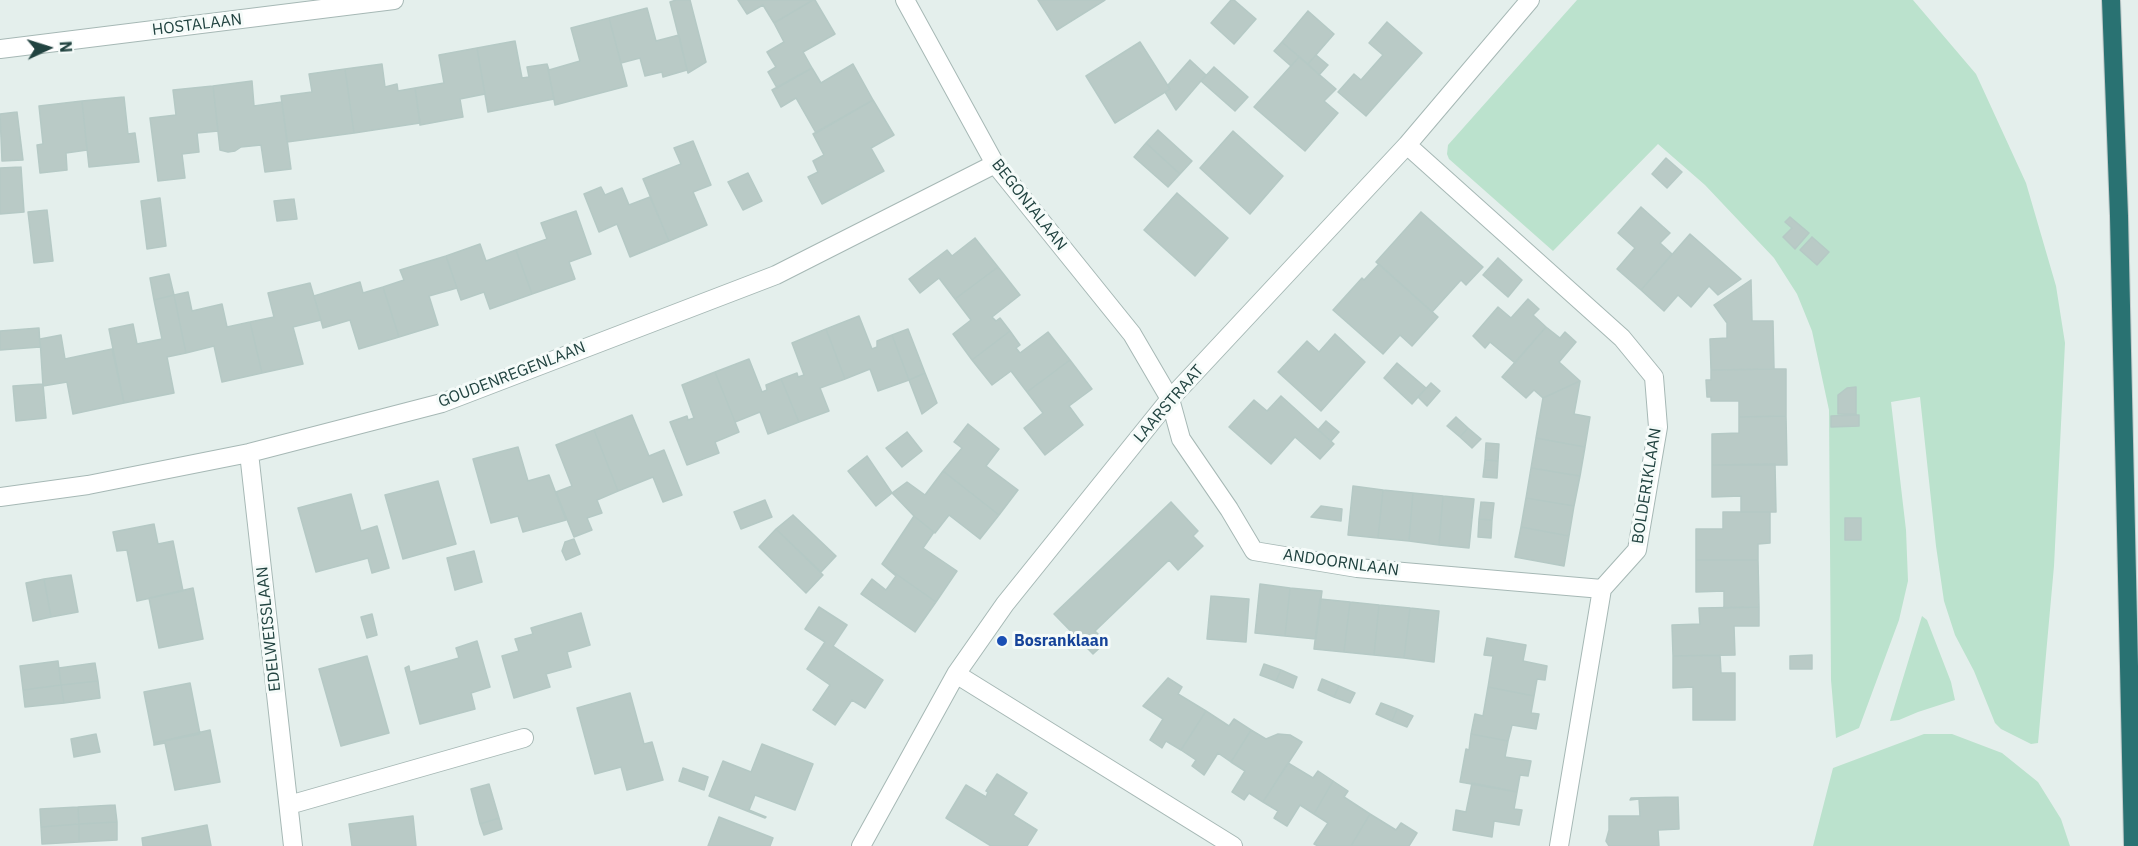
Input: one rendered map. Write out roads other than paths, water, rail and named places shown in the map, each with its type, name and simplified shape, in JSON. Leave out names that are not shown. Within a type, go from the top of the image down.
[{"type":"highway","points":[[2111,0],[2119,216],[2133,846]]},
{"type":"street","name":"HOSTALAAN","points":[[0,49],[394,0]]},
{"type":"street","name":"BEGONIALAAN","points":[[905,0],[995,164],[1132,334],[1170,399]]},
{"type":"street","name":"LAARSTRAAT","points":[[861,846],[956,674],[1005,604],[1170,399],[1407,145],[1522,3]]},
{"type":"street","name":"BOLDERIKLAAN","points":[[1407,145],[1622,338],[1654,377],[1658,427],[1637,550],[1602,589]]},
{"type":"street","name":"GOUDENREGENLAAN","points":[[0,497],[88,485],[249,453],[442,403],[776,275],[995,164]]},
{"type":"street","name":"ANDOORNLAAN","points":[[1170,399],[1181,439],[1229,509],[1254,551],[1357,568],[1602,589]]},
{"type":"street","name":"EDELWEISSLAAN","points":[[249,453],[294,846]]},
{"type":"street","points":[[1559,846],[1602,589]]},
{"type":"street","points":[[956,674],[1233,846]]},
{"type":"street","points":[[289,805],[524,738]]},
{"type":"place","name":"Bosranklaan","points":[[1002,641]]}]
